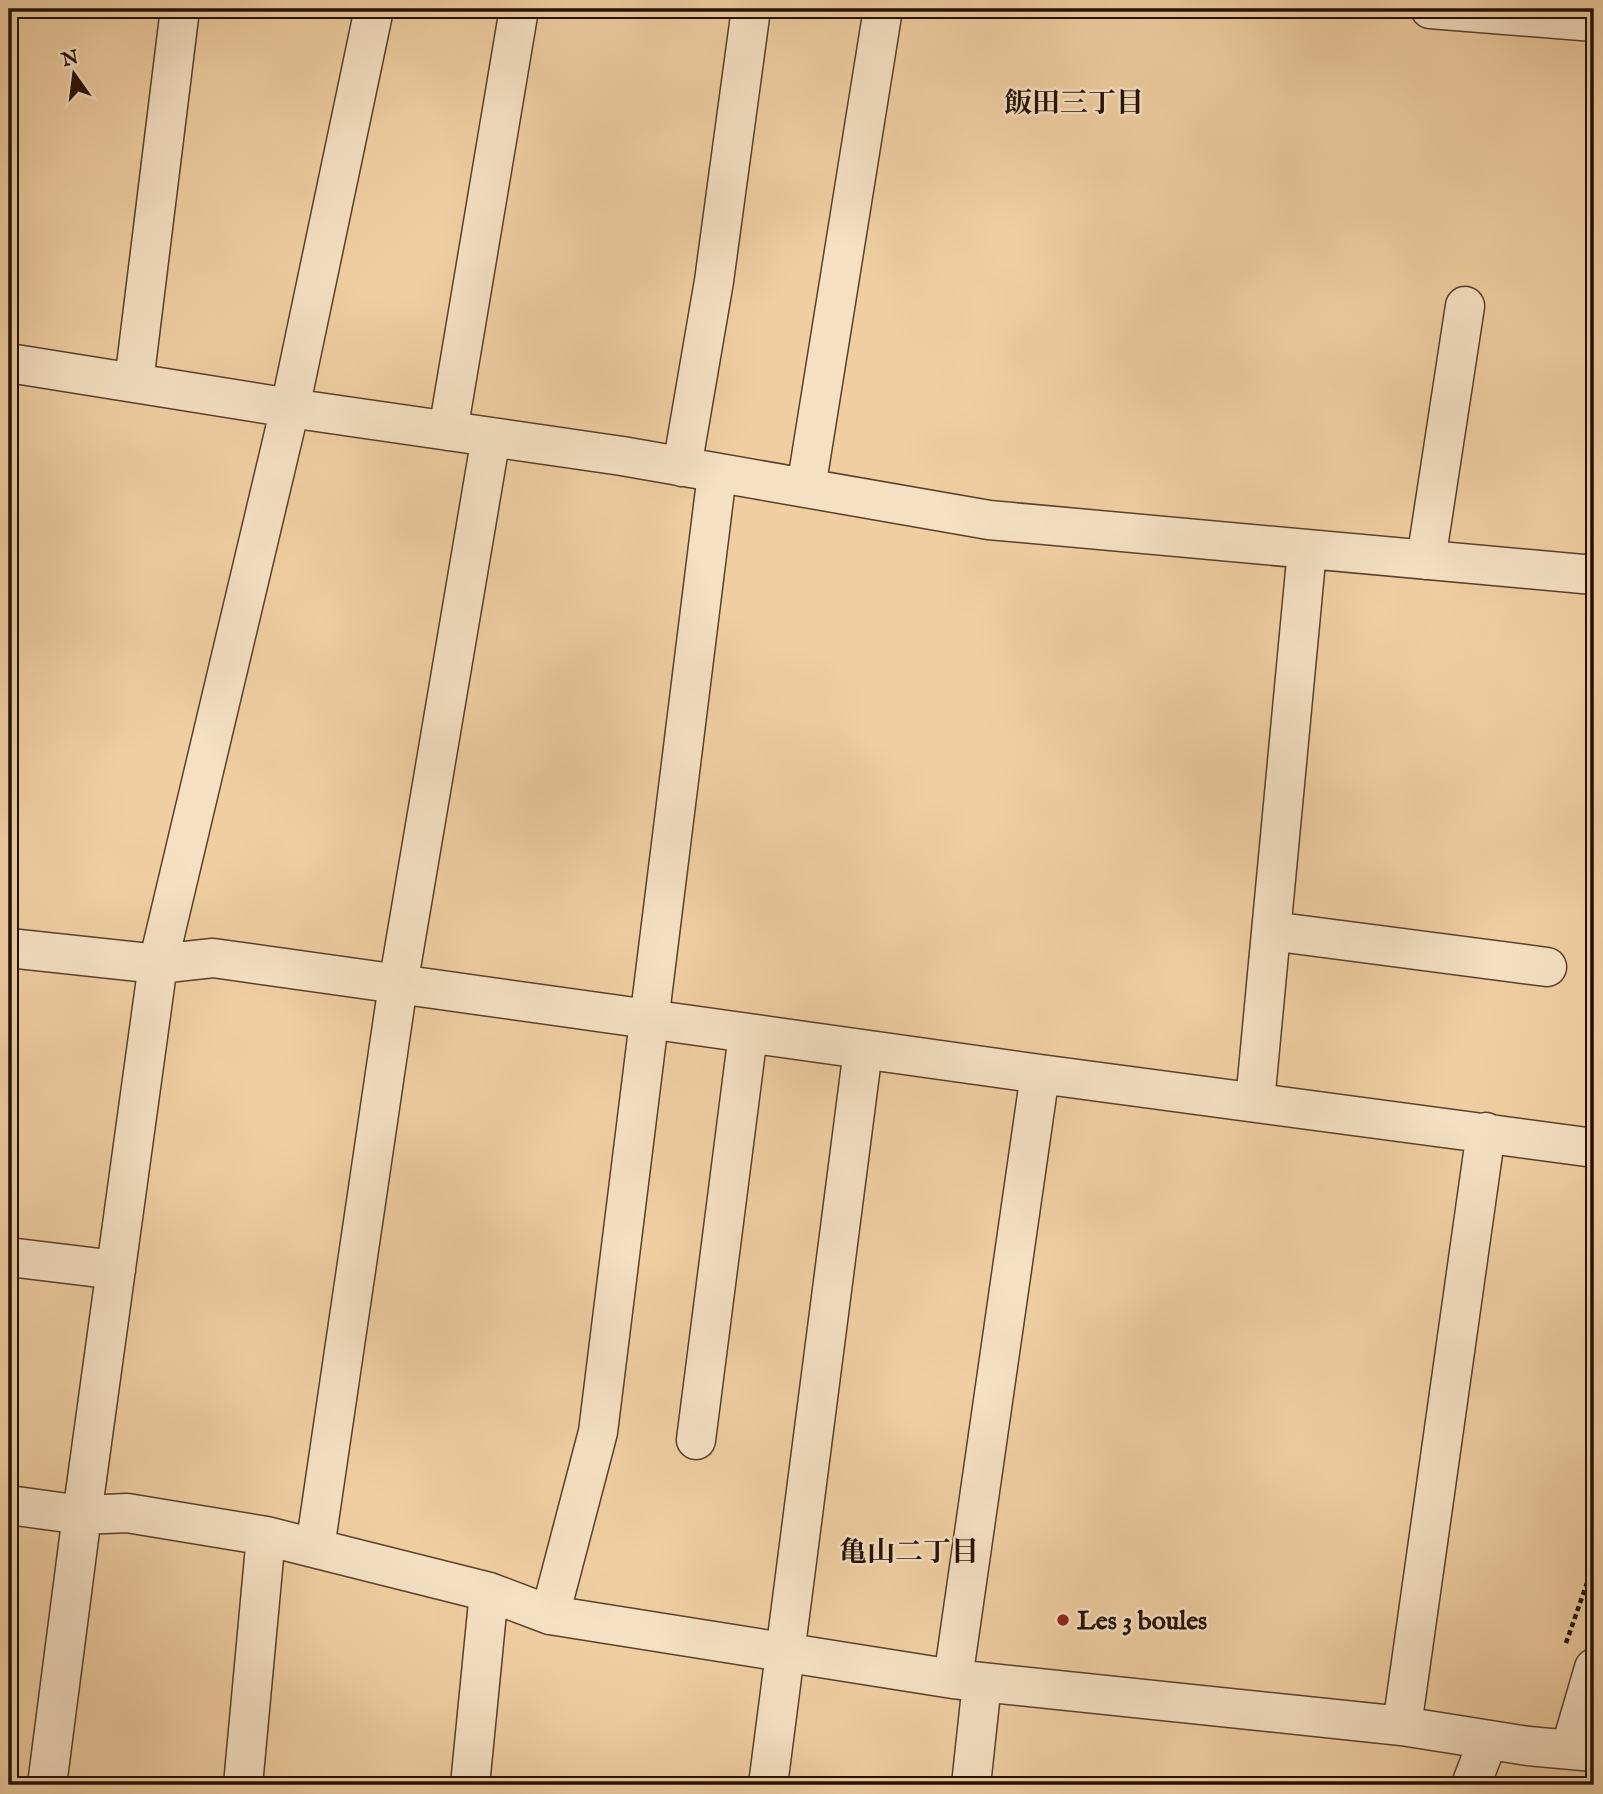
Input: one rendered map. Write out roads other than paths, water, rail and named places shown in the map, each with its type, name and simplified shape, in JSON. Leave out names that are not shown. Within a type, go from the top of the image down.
[{"type":"street","points":[[134,382],[180,9]]},
{"type":"street","points":[[47,1785],[158,964],[290,408],[374,9]]},
{"type":"street","points":[[448,430],[519,9]]},
{"type":"street","points":[[550,1615],[598,1432],[649,1020],[700,470],[714,281],[751,9]]},
{"type":"street","points":[[806,488],[883,9]]},
{"type":"street","points":[[1430,9],[1581,17]]},
{"type":"street","points":[[1426,560],[1465,306]]},
{"type":"street","points":[[9,363],[290,408],[622,456],[989,520],[1594,575]]},
{"type":"street","points":[[315,1548],[398,985],[491,437]]},
{"type":"street","points":[[1255,1102],[1307,550]]},
{"type":"street","points":[[1272,931],[1547,967]]},
{"type":"street","points":[[9,948],[158,964],[214,958],[863,1050],[1486,1132],[1594,1149]]},
{"type":"street","points":[[696,1440],[748,1034]]},
{"type":"street","points":[[768,1785],[863,1050]]},
{"type":"street","points":[[971,1785],[968,1681],[1040,1074]]},
{"type":"street","points":[[1402,1726],[1486,1132]]},
{"type":"street","points":[[9,1257],[116,1270]]},
{"type":"street","points":[[9,1505],[82,1515],[127,1513],[266,1536],[489,1592],[550,1615],[968,1681],[1402,1726],[1582,1751],[1594,1668]]},
{"type":"street","points":[[243,1785],[266,1536]]},
{"type":"street","points":[[470,1785],[489,1592]]},
{"type":"street","points":[[1471,1785],[1488,1740]]},
{"type":"place","name":"Les 3 boules","points":[[1063,1620]]},
{"type":"district","name":"飯田三丁目","points":[[1074,102]]},
{"type":"district","name":"亀山二丁目","points":[[909,1551]]}]
